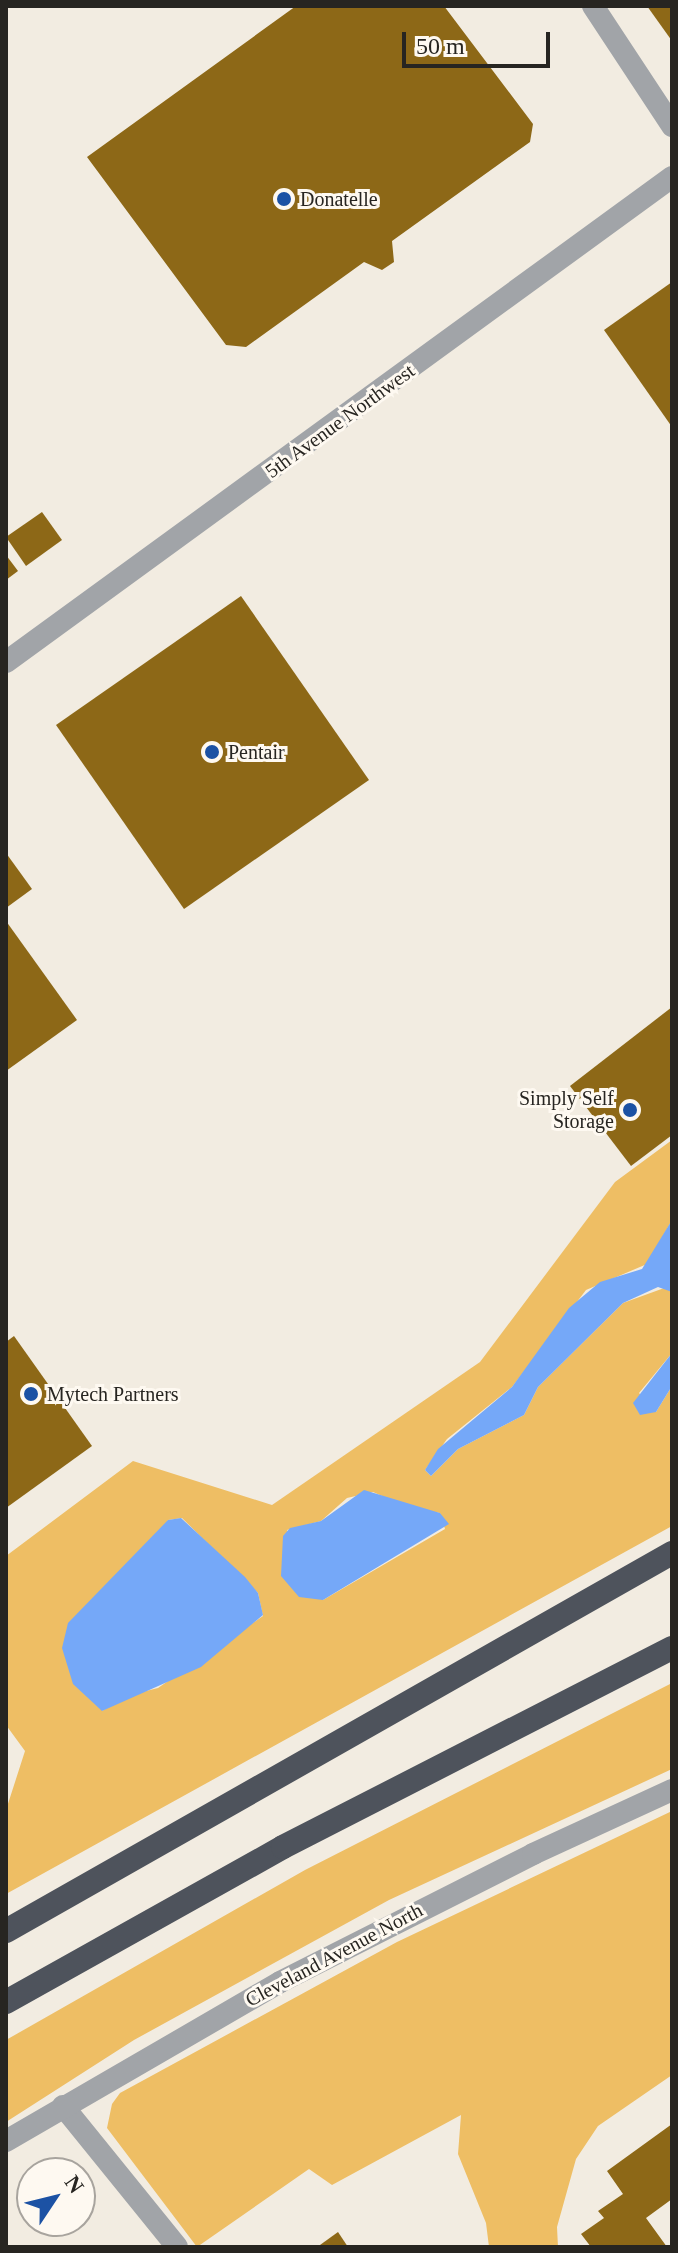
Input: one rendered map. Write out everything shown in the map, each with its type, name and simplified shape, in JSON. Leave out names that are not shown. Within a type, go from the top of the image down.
[{"type":"highway","points":[[6,1931],[672,1555]]},
{"type":"highway","points":[[6,2002],[283,1847],[672,1648]]},
{"type":"highway","points":[[601,1684],[672,1661]]},
{"type":"street","points":[[593,6],[672,126]]},
{"type":"street","name":"5th Avenue Northwest","points":[[6,662],[672,177]]},
{"type":"street","name":"Cleveland Avenue North","points":[[6,2141],[63,2106],[421,1909],[672,1790]]},
{"type":"street","points":[[63,2106],[177,2247]]},
{"type":"shaded area","points":[[672,1140],[672,1220],[647,1264],[586,1290],[512,1387],[447,1439],[425,1470],[431,1476],[458,1449],[524,1415],[538,1387],[623,1303],[667,1287],[672,1292],[672,1353],[639,1393],[656,1412],[672,1386],[672,1526],[6,1894],[6,1810],[25,1751],[6,1725],[6,1556],[133,1461],[272,1505],[480,1362],[615,1182]],"holes":[[[373,1492],[410,1508],[440,1513],[445,1529],[323,1600],[287,1530],[321,1521],[347,1498]],[[182,1518],[258,1593],[263,1616],[158,1688],[130,1695],[102,1711],[168,1520]]]},
{"type":"shaded area","points":[[672,1683],[672,1769],[389,1900],[134,2040],[6,2122],[6,2040],[305,1870]]},
{"type":"shaded area","points":[[672,1811],[672,2075],[598,2126],[576,2159],[557,2227],[558,2247],[489,2247],[486,2223],[458,2154],[461,2115],[332,2185],[309,2169],[197,2247],[107,2128],[112,2104],[120,2093],[397,1942]]},
{"type":"water","points":[[672,1220],[672,1292],[658,1287],[623,1303],[538,1387],[524,1415],[458,1449],[431,1476],[425,1470],[438,1449],[512,1387],[569,1308],[600,1282],[642,1269]]},
{"type":"water","points":[[672,1353],[672,1386],[656,1412],[640,1415],[633,1403]]},
{"type":"water","points":[[364,1490],[440,1513],[449,1524],[323,1600],[299,1597],[281,1576],[283,1536],[290,1528],[321,1521]]},
{"type":"water","points":[[181,1518],[245,1577],[258,1593],[263,1615],[201,1667],[102,1711],[73,1684],[62,1648],[68,1623],[168,1520]]},
{"type":"building","name":"Donatelle","points":[[296,6],[444,6],[533,124],[530,142],[392,241],[394,262],[382,270],[364,262],[246,347],[226,345],[87,157]]},
{"type":"building","points":[[647,6],[672,6],[672,41]]},
{"type":"building","points":[[672,282],[672,427],[604,330]]},
{"type":"building","points":[[42,512],[62,540],[26,566],[6,537]]},
{"type":"building","points":[[6,555],[18,571],[6,580]]},
{"type":"building","name":"Pentair","points":[[241,596],[369,780],[184,909],[56,725]]},
{"type":"building","points":[[6,853],[32,889],[6,908]]},
{"type":"building","points":[[6,921],[77,1020],[6,1071]]},
{"type":"building","name":"Simply Self Storage","points":[[672,1007],[672,1135],[631,1166],[570,1086]]},
{"type":"building","name":"Mytech Partners","points":[[14,1336],[92,1446],[6,1508],[6,1342]]},
{"type":"building","points":[[672,2124],[672,2199],[646,2218],[667,2247],[591,2247],[581,2234],[604,2218],[598,2211],[623,2194],[607,2171]]},
{"type":"building","points":[[338,2232],[348,2247],[320,2245]]},
{"type":"place","name":"Donatelle","points":[[284,199]]},
{"type":"place","name":"Pentair","points":[[212,752]]},
{"type":"place","name":"Simply Self Storage","points":[[630,1110]]},
{"type":"place","name":"Mytech Partners","points":[[31,1394]]}]
